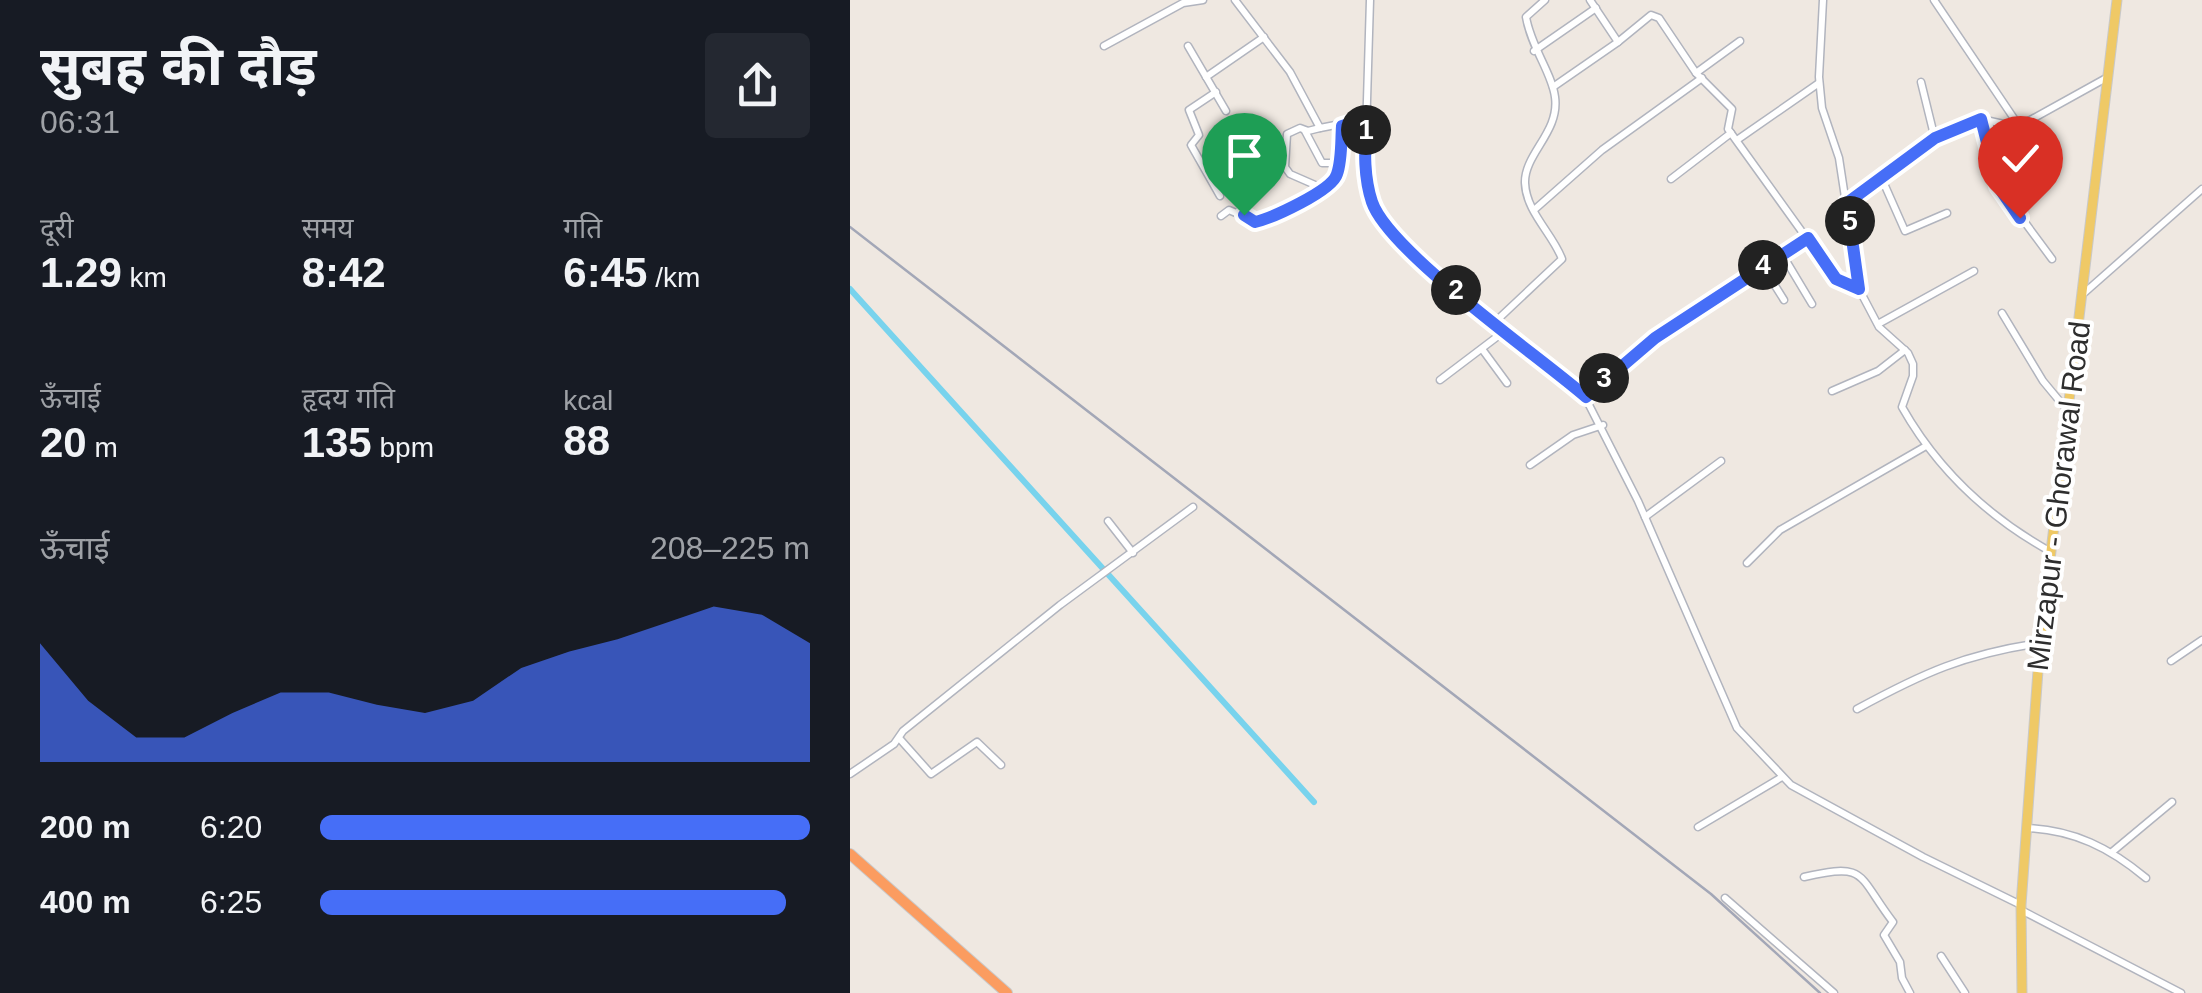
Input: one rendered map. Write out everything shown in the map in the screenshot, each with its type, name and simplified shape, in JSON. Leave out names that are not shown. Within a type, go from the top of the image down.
[{"type":"highway","points":[[850,854],[1007,993]]},
{"type":"main road","name":"Mirzapur - Ghorawal Road","points":[[2022,993],[2021,908],[2040,643],[2117,0]]},
{"type":"street","points":[[1104,46],[1182,3],[1203,0]]},
{"type":"street","points":[[1235,0],[1295,80],[1320,128]]},
{"type":"street","points":[[1370,0],[1365,167],[1373,205],[1398,242],[1586,397],[1645,517],[1737,728],[1779,779],[2181,993]]},
{"type":"street","points":[[1495,322],[1562,259],[1534,210],[1525,179],[1554,120],[1553,87],[1534,51],[1526,17],[1545,0]]},
{"type":"street","points":[[1590,0],[1618,42]]},
{"type":"street","points":[[1823,0],[1819,83],[1847,203],[1859,289],[1878,324],[1905,350],[1914,371],[1902,407],[1926,446],[2001,523],[2052,552]]},
{"type":"street","points":[[1934,0],[2018,124]]},
{"type":"street","points":[[1534,51],[1596,8]]},
{"type":"street","points":[[1553,87],[1651,15],[1657,15],[1699,75],[1734,112],[1727,126],[1836,279],[1859,289]]},
{"type":"street","points":[[1206,77],[1264,37]]},
{"type":"street","points":[[1534,210],[1740,40]]},
{"type":"street","points":[[1188,46],[1226,111]]},
{"type":"street","points":[[1847,203],[1935,138],[1981,119],[2018,124],[2109,76]]},
{"type":"street","points":[[1921,82],[1935,138]]},
{"type":"street","points":[[1671,179],[1819,83]]},
{"type":"street","points":[[1216,92],[1191,106],[1190,119],[1199,135],[1192,147],[1220,196]]},
{"type":"street","points":[[1305,131],[1366,119]]},
{"type":"street","points":[[1981,119],[1998,186],[2052,259]]},
{"type":"street","points":[[1242,123],[1249,136],[1270,150],[1285,150]]},
{"type":"street","points":[[1221,216],[1229,210],[1260,221],[1280,214],[1336,178],[1342,126]]},
{"type":"street","points":[[1322,188],[1287,172],[1287,134],[1300,128],[1322,163],[1339,163]]},
{"type":"street","points":[[1882,178],[1904,231],[1947,213]]},
{"type":"street","points":[[2082,294],[2202,189]]},
{"type":"street","points":[[1586,397],[1627,359],[1762,265],[1808,238]]},
{"type":"street","points":[[1782,254],[1812,304]]},
{"type":"street","points":[[1762,265],[1784,300]]},
{"type":"street","points":[[1878,324],[1974,270]]},
{"type":"street","points":[[2002,313],[2043,381],[2068,412]]},
{"type":"street","points":[[1440,380],[1504,332]]},
{"type":"street","points":[[1482,349],[1507,383]]},
{"type":"street","points":[[1832,391],[1878,371],[1905,350]]},
{"type":"street","points":[[1530,465],[1574,436],[1600,426]]},
{"type":"street","points":[[1746,563],[1780,530],[1926,446]]},
{"type":"street","points":[[1645,517],[1721,461]]},
{"type":"street","points":[[850,774],[1105,572],[1194,507]]},
{"type":"street","points":[[1108,521],[1133,553]]},
{"type":"street","points":[[2171,661],[2202,640]]},
{"type":"street","points":[[1857,709],[1944,664],[1986,651],[2040,643]]},
{"type":"street","points":[[899,738],[931,774],[977,742],[1001,765]]},
{"type":"street","points":[[1698,827],[1779,779]]},
{"type":"street","points":[[2112,852],[2172,802]]},
{"type":"street","points":[[2026,828],[2060,830],[2112,852],[2146,878]]},
{"type":"street","points":[[1804,877],[1842,868],[1859,874],[1893,922],[1884,934],[1910,993]]},
{"type":"street","points":[[1725,898],[1834,993]]},
{"type":"street","points":[[1942,956],[1964,993]]},
{"type":"waterway","points":[[850,289],[1314,802]]},
{"type":"railway","points":[[850,227],[1711,894],[1820,993]]},
{"type":"route","points":[[1244,215],[1255,222],[1280,214],[1331,182],[1338,174],[1342,126],[1366,119],[1365,167],[1373,205],[1386,227],[1398,242],[1586,397],[1655,338],[1808,238],[1836,279],[1859,289],[1847,203],[1935,138],[1981,119],[1998,186],[2020,218]]}]
